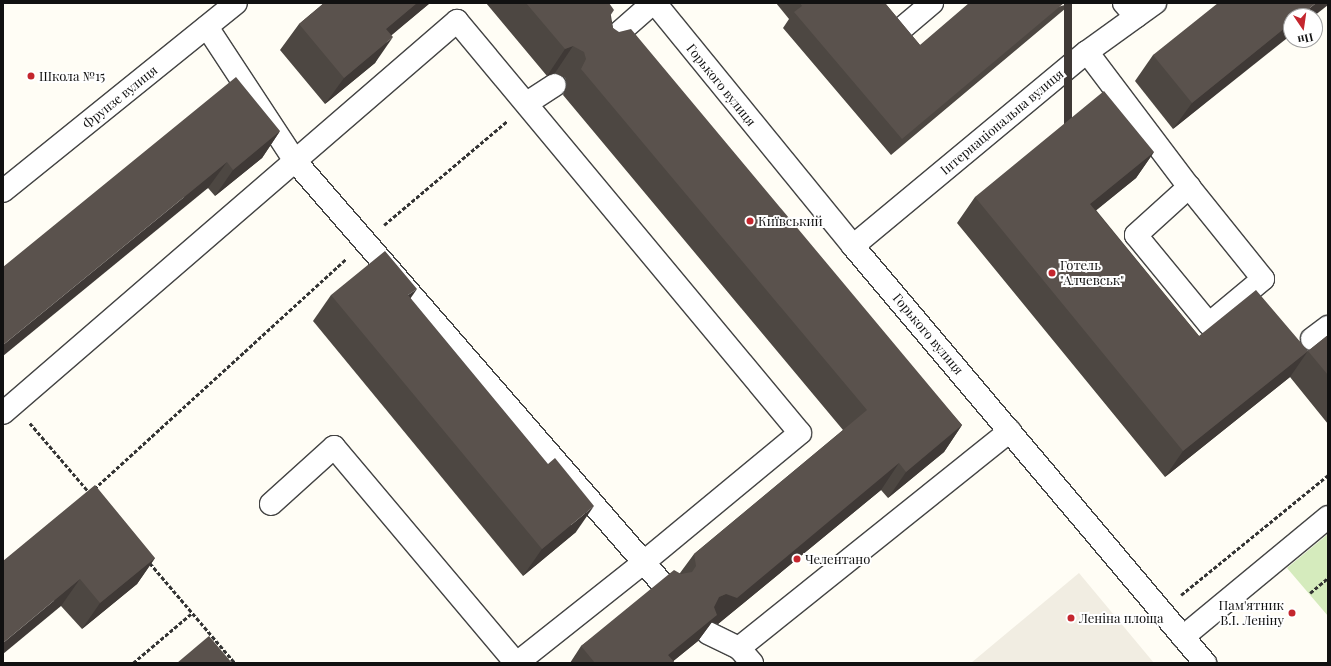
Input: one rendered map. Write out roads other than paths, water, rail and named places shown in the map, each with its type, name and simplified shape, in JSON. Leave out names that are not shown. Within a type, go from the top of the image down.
[{"type":"street","name":"Фрунзе вулиця","points":[[3,191],[236,3]]},
{"type":"street","points":[[604,46],[654,3]]},
{"type":"street","name":"Горького вулиця","points":[[654,3],[853,246],[1204,663]]},
{"type":"street","points":[[900,30],[932,3]]},
{"type":"street","name":"Інтернаціональна вулиця","points":[[853,246],[1087,52],[1130,10],[1155,3]]},
{"type":"street","points":[[8,409],[457,21],[527,103],[800,433],[643,563],[516,663],[334,447],[271,504]]},
{"type":"street","points":[[207,27],[296,161],[666,588]]},
{"type":"street","points":[[1087,52],[1189,187],[1263,279],[1209,324],[1136,236],[1189,187]]},
{"type":"street","points":[[527,103],[555,85]]},
{"type":"street","points":[[708,633],[745,656],[1010,431]]},
{"type":"street","points":[[1183,637],[1328,517]]},
{"type":"place","name":"Школа №15","points":[[31,76]]},
{"type":"place","name":"Київський","points":[[750,221]]},
{"type":"place","name":"Готель \"Алчевськ\"","points":[[1052,273]]},
{"type":"place","name":"Челентано","points":[[797,559]]},
{"type":"place","name":"Пам'ятник В.I. Ленiну","points":[[1292,613]]},
{"type":"place","name":"Леніна площа","points":[[1071,618]]}]
